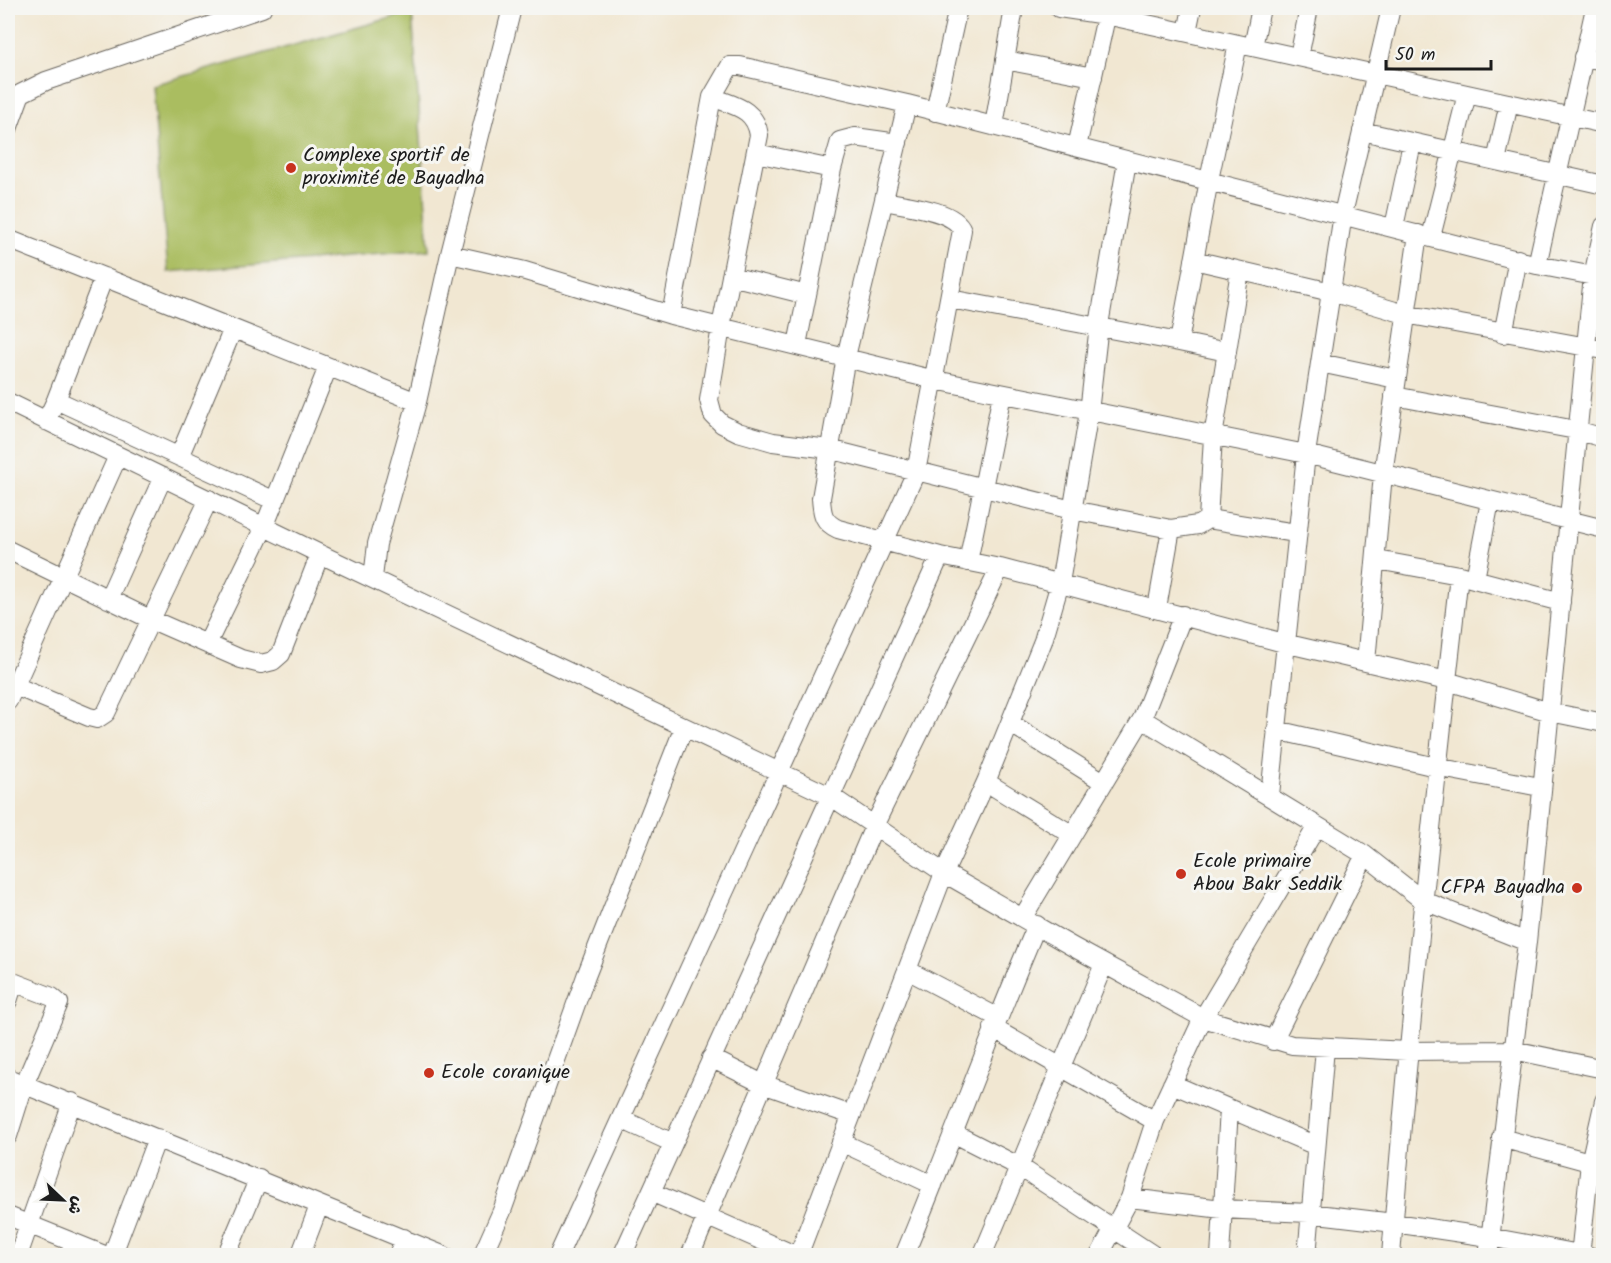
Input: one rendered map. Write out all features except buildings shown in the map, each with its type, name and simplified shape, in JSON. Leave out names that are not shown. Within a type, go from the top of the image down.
[{"type":"street","points":[[11,112],[46,81],[262,8]]},
{"type":"street","points":[[373,578],[377,544],[417,402],[450,254],[512,8]]},
{"type":"street","points":[[935,112],[958,8]]},
{"type":"street","points":[[994,126],[1014,8]]},
{"type":"street","points":[[1059,8],[1107,11],[1187,32],[1604,123]]},
{"type":"street","points":[[1187,32],[1192,8]]},
{"type":"street","points":[[1179,342],[1209,180],[1246,45],[1261,8]]},
{"type":"street","points":[[1299,57],[1309,8]]},
{"type":"street","points":[[1270,795],[1296,533],[1331,291],[1343,214],[1391,8]]},
{"type":"street","points":[[1538,265],[1595,8]]},
{"type":"street","points":[[1077,147],[1107,11]]},
{"type":"street","points":[[1584,57],[1604,61]]},
{"type":"street","points":[[1005,60],[1093,77]]},
{"type":"street","points":[[672,315],[712,97],[730,66],[740,66],[907,104],[1538,265],[1598,277]]},
{"type":"street","points":[[1366,663],[1383,474],[1405,315],[1424,235],[1467,94]]},
{"type":"street","points":[[712,97],[744,110],[757,122],[759,135],[709,400],[713,416],[722,424],[738,432],[773,442],[830,449],[1072,510],[1171,529],[1198,525],[1208,519],[1296,533]]},
{"type":"street","points":[[1496,161],[1509,103]]},
{"type":"street","points":[[907,104],[846,357],[821,498],[822,516],[827,524],[885,542],[1000,568],[1366,663],[1447,681],[1550,712],[1604,723]]},
{"type":"street","points":[[1362,131],[1604,185]]},
{"type":"street","points":[[797,345],[832,169],[840,141],[848,137],[898,143]]},
{"type":"street","points":[[1394,227],[1412,143]]},
{"type":"street","points":[[756,153],[832,169]]},
{"type":"street","points":[[651,1192],[798,1256],[944,873],[986,782],[1043,641],[1060,584],[1089,412],[1099,325],[1127,161]]},
{"type":"street","points":[[558,1256],[777,772],[916,472],[962,230],[960,222],[946,215],[884,201]]},
{"type":"street","points":[[1488,1256],[1527,942],[1540,787],[1550,712],[1576,430],[1595,348],[1598,277],[1604,226]]},
{"type":"street","points":[[8,239],[417,402]]},
{"type":"street","points":[[450,254],[525,271],[672,315],[934,380],[1306,454],[1604,529]]},
{"type":"street","points":[[1503,334],[1518,259]]},
{"type":"street","points":[[1194,260],[1331,291],[1405,315],[1503,334],[1595,348]]},
{"type":"street","points":[[1208,519],[1213,437],[1240,271]]},
{"type":"street","points":[[731,276],[807,295]]},
{"type":"street","points":[[46,421],[104,277]]},
{"type":"street","points":[[950,299],[1099,325],[1227,352]]},
{"type":"street","points":[[179,457],[233,329]]},
{"type":"street","points":[[1320,363],[1395,388],[1604,438]]},
{"type":"street","points":[[207,644],[265,525],[328,367]]},
{"type":"street","points":[[968,562],[985,488],[1002,394]]},
{"type":"street","points":[[56,400],[275,501]]},
{"type":"street","points":[[8,402],[265,525],[320,554],[832,797],[875,824],[944,873],[1203,1018],[1273,1041],[1325,1048],[1407,1051],[1513,1050],[1604,1070]]},
{"type":"street","points":[[135,464],[144,440]]},
{"type":"street","points":[[118,456],[64,578],[10,690],[97,719],[106,713],[209,499]]},
{"type":"street","points":[[108,599],[163,477]]},
{"type":"street","points":[[1391,1256],[1407,1051],[1447,681],[1467,577],[1490,501]]},
{"type":"street","points":[[1157,608],[1171,529]]},
{"type":"street","points":[[8,550],[152,620],[242,659],[261,664],[273,662],[281,654],[320,554]]},
{"type":"street","points":[[622,1256],[940,556]]},
{"type":"street","points":[[1377,560],[1467,577],[1561,602]]},
{"type":"street","points":[[690,1256],[706,1214],[875,824],[1000,568]]},
{"type":"street","points":[[904,1256],[954,1134],[1030,921],[1071,834],[1142,718],[1183,615]]},
{"type":"street","points":[[1142,718],[1365,855],[1422,900],[1527,942]]},
{"type":"street","points":[[1010,723],[1102,781]]},
{"type":"street","points":[[482,1256],[502,1211],[586,976],[684,727]]},
{"type":"street","points":[[1276,730],[1436,768],[1540,787]]},
{"type":"street","points":[[986,782],[1071,834]]},
{"type":"street","points":[[1099,1256],[1130,1198],[1155,1121],[1203,1018],[1317,826]]},
{"type":"street","points":[[1273,1041],[1365,855]]},
{"type":"street","points":[[982,1256],[1104,964]]},
{"type":"street","points":[[907,970],[1155,1121]]},
{"type":"street","points":[[8,1001],[11,981],[52,997],[59,1004],[16,1081],[8,1136]]},
{"type":"street","points":[[1307,1256],[1314,1145],[1325,1048]]},
{"type":"street","points":[[711,1058],[763,1084],[851,1115]]},
{"type":"street","points":[[16,1081],[259,1179],[401,1247],[445,1256]]},
{"type":"street","points":[[1172,1084],[1314,1145]]},
{"type":"street","points":[[1130,1198],[1222,1209],[1309,1213],[1394,1223],[1489,1237],[1583,1255],[1604,1101]]},
{"type":"street","points":[[18,1256],[72,1102]]},
{"type":"street","points":[[1220,1256],[1229,1109]]},
{"type":"street","points":[[621,1119],[673,1143]]},
{"type":"street","points":[[954,1134],[1020,1167],[1155,1256]]},
{"type":"street","points":[[112,1256],[157,1138]]},
{"type":"street","points":[[1501,1138],[1597,1165]]},
{"type":"street","points":[[841,1142],[933,1185]]},
{"type":"street","points":[[226,1256],[259,1179]]},
{"type":"street","points":[[300,1256],[319,1206]]},
{"type":"street","points":[[8,1216],[107,1256]]},
{"type":"green space","name":"Complexe sportif de proximité de Bayadha","points":[[412,12],[429,250],[168,272],[152,85]]},
{"type":"place","name":"Complexe sportif de proximité de Bayadha","points":[[291,168]]},
{"type":"place","name":"Ecole primaire Abou Bakr Seddik","points":[[1181,874]]},
{"type":"place","name":"CFPA Bayadha","points":[[1577,888]]},
{"type":"place","name":"Ecole coranique","points":[[429,1073]]}]
